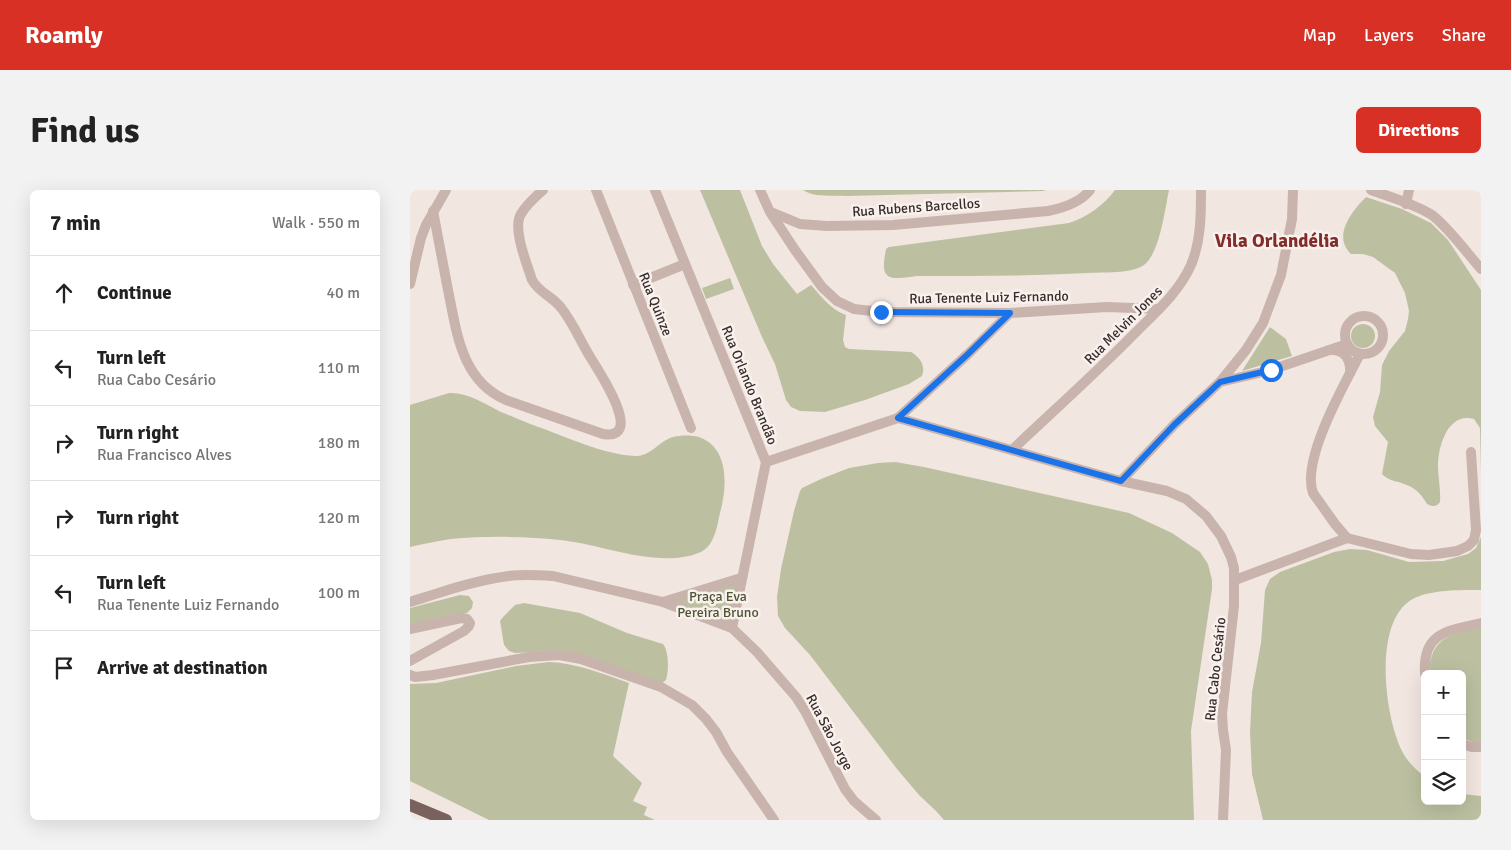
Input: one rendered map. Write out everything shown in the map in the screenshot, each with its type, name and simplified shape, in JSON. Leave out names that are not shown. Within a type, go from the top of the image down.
[{"type":"main road","points":[[410,805],[445,820]]},
{"type":"street","points":[[410,284],[422,238],[433,211],[446,190]]},
{"type":"street","points":[[433,211],[459,345],[478,379],[487,390],[498,396],[603,434],[612,434],[619,429],[618,405],[562,308],[539,290],[532,280],[520,238],[518,218],[543,190]]},
{"type":"street","name":"Rua Quinze","points":[[596,190],[690,428]]},
{"type":"street","name":"Rua Orlando Brandão","points":[[656,190],[766,462],[742,578]]},
{"type":"street","name":"Rua Tenente Luiz Fernando","points":[[760,190],[770,212],[822,287],[832,297],[849,307],[873,312],[1010,313],[1107,307],[1159,309]]},
{"type":"street","name":"Rua Rubens Barcellos","points":[[770,212],[794,222],[810,226],[894,225],[1048,211],[1073,204],[1090,190]]},
{"type":"street","name":"Rua Melvin Jones","points":[[1012,450],[1110,358],[1174,292],[1184,277],[1195,253],[1201,218],[1201,190]]},
{"type":"street","points":[[1121,481],[1174,425],[1220,382],[1246,350],[1263,323],[1281,275],[1289,241],[1293,190]]},
{"type":"street","points":[[1371,190],[1422,210],[1440,223],[1481,269]]},
{"type":"street","points":[[1406,204],[1409,190]]},
{"type":"street","points":[[633,285],[685,264]]},
{"type":"street","points":[[766,462],[898,418],[1010,313]]},
{"type":"street","points":[[1364,316],[1376,319],[1383,330],[1384,337],[1382,343],[1373,352],[1360,354],[1352,350],[1347,344],[1345,331],[1347,325],[1355,317],[1364,316]]},
{"type":"street","points":[[1220,382],[1271,370],[1347,344]]},
{"type":"street","points":[[1328,350],[1338,350],[1345,355],[1350,362],[1350,372]]},
{"type":"street","points":[[1347,538],[1318,502],[1313,494],[1310,481],[1316,450],[1330,415],[1360,354]]},
{"type":"street","name":"Rua Cabo Cesário","points":[[898,418],[1166,492],[1186,500],[1206,516],[1221,536],[1231,557],[1235,580],[1234,606],[1222,714],[1226,750],[1223,820]]},
{"type":"street","points":[[1235,580],[1347,538],[1420,556],[1457,551],[1468,546],[1474,540],[1476,530],[1471,452]]},
{"type":"street","points":[[410,602],[498,578],[521,575],[552,576],[663,602],[732,628],[742,578],[663,602]]},
{"type":"street","points":[[410,629],[461,618],[468,619],[470,623],[464,631],[410,661]]},
{"type":"street","points":[[1425,670],[1426,652],[1434,640],[1442,634],[1455,629],[1481,623]]},
{"type":"street","name":"Rua São Jorge","points":[[732,628],[757,652],[796,696],[844,789],[854,801],[876,820]]},
{"type":"street","points":[[410,675],[416,677],[432,675],[529,657],[559,655],[581,659],[661,687],[692,705],[706,719],[774,820]]},
{"type":"street","points":[[1466,745],[1481,747]]},
{"type":"green space","points":[[700,190],[740,190],[762,246],[773,264],[797,294],[811,285],[831,306],[846,315],[843,340],[845,347],[849,349],[911,352],[921,362],[922,376],[909,384],[825,412],[800,411],[791,407],[786,400],[775,364]]},
{"type":"green space","points":[[803,190],[1046,190],[847,196],[819,195]]},
{"type":"green space","points":[[1115,190],[1169,190],[1158,241],[1150,259],[1138,268],[1109,272],[896,278],[890,277],[885,272],[886,249],[889,247],[1069,223],[1095,210]]},
{"type":"green space","points":[[1366,197],[1402,209],[1431,223],[1448,240],[1481,290],[1481,472],[1480,428],[1474,419],[1465,418],[1457,421],[1446,432],[1440,449],[1438,466],[1440,502],[1434,506],[1427,504],[1420,494],[1406,484],[1388,479],[1382,474],[1388,442],[1375,426],[1373,417],[1380,392],[1382,365],[1389,351],[1405,331],[1409,311],[1405,293],[1395,273],[1373,257],[1363,254],[1351,254],[1346,247],[1343,239],[1346,224],[1355,209]]},
{"type":"green space","points":[[730,278],[734,289],[706,299],[702,288]]},
{"type":"green space","points":[[1363,324],[1372,327],[1375,336],[1372,345],[1363,348],[1354,345],[1351,336],[1354,327]]},
{"type":"green space","points":[[1270,327],[1286,339],[1292,356],[1242,371]]},
{"type":"green space","points":[[449,393],[470,396],[529,424],[580,443],[615,453],[642,455],[668,439],[679,436],[699,437],[709,442],[721,459],[725,481],[722,503],[712,540],[706,549],[701,552],[685,557],[667,558],[630,554],[576,542],[533,538],[464,538],[410,547],[410,405]]},
{"type":"green space","points":[[895,462],[1129,513],[1172,533],[1200,552],[1208,564],[1212,589],[1191,731],[1194,820],[944,820],[897,769],[810,655],[785,628],[778,616],[777,597],[781,569],[794,511],[802,488],[849,468]]},
{"type":"green space","points":[[1481,537],[1481,590],[1453,590],[1432,593],[1414,598],[1407,603],[1397,616],[1390,633],[1386,653],[1386,674],[1387,696],[1396,736],[1406,758],[1421,773],[1421,805],[1466,805],[1466,794],[1481,796],[1481,820],[1263,820],[1252,774],[1250,732],[1252,692],[1261,643],[1265,590],[1270,579],[1280,572],[1334,552],[1350,549],[1367,550],[1409,562],[1443,561],[1468,554],[1476,548]]},
{"type":"green space","name":"Praça Eva Pereira Bruno","points":[[741,578],[732,628],[663,602]]},
{"type":"green space","points":[[460,595],[469,596],[473,602],[472,608],[467,613],[410,627],[410,608]]},
{"type":"green space","points":[[524,603],[580,613],[627,633],[663,644],[668,661],[666,680],[662,683],[550,651],[515,653],[509,651],[504,645],[500,621],[515,605]]},
{"type":"green space","points":[[1481,627],[1481,743],[1466,739],[1466,670],[1429,670],[1433,652],[1438,645],[1444,639],[1460,632]]},
{"type":"green space","points":[[549,662],[580,667],[629,683],[613,756],[642,783],[633,801],[647,807],[644,815],[655,820],[489,820],[410,781],[410,684],[436,683],[516,666]]},
{"type":"district","name":"Vila Orlandélia","points":[[1277,240]]},
{"type":"route","points":[[881,312],[1010,313],[898,418],[1121,481],[1174,425],[1220,382],[1271,370]]}]
